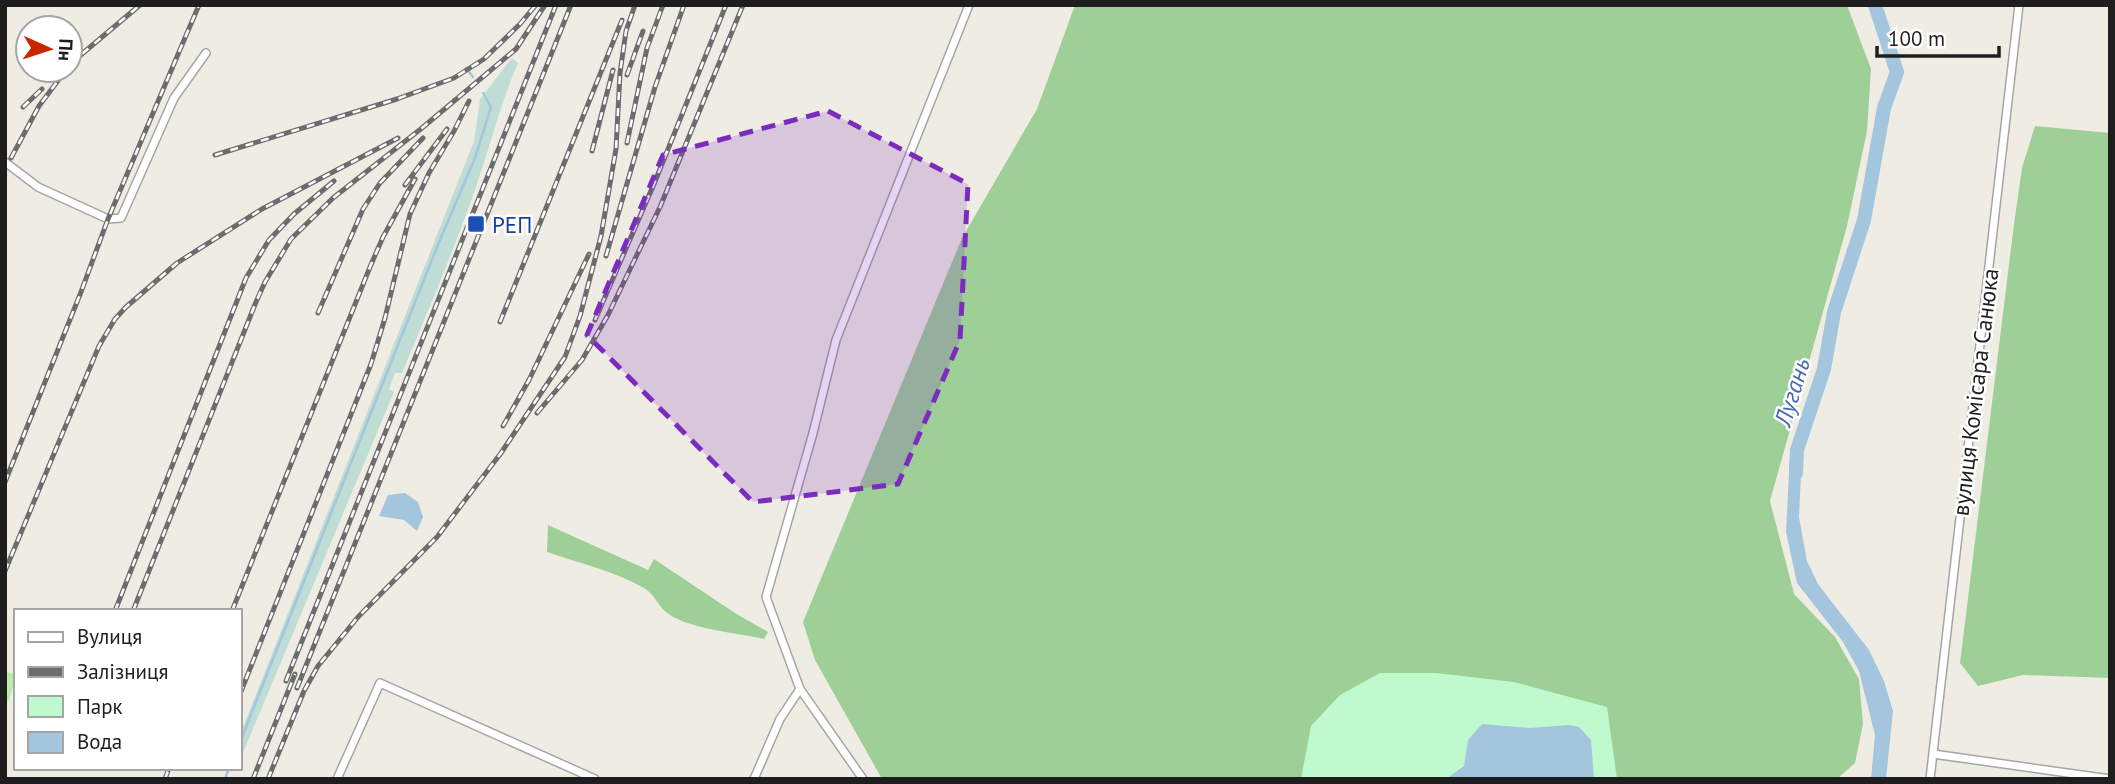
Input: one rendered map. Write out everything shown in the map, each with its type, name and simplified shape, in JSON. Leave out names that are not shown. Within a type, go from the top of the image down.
[{"type":"street","points":[[863,779],[800,689],[766,597],[813,433],[836,340],[969,5]]},
{"type":"street","name":"вулиця Комісара Санюка","points":[[1930,779],[2019,5]]},
{"type":"street","points":[[5,162],[38,187],[108,219],[121,218],[174,97],[206,53]]},
{"type":"street","points":[[337,779],[380,683],[594,779]]},
{"type":"street","points":[[754,779],[780,719],[800,689]]},
{"type":"street","points":[[1933,754],[2110,779]]},
{"type":"highlighted area","points":[[828,111],[968,184],[960,340],[898,484],[753,502],[587,335],[663,155]]},
{"type":"green space","points":[[1075,5],[1847,5],[1871,69],[1867,131],[1847,226],[1770,501],[1794,594],[1835,637],[1859,679],[1863,724],[1855,763],[1837,779],[882,779],[815,660],[803,622],[962,238],[1037,109]]},
{"type":"green space","points":[[2035,126],[2110,133],[2110,678],[2023,675],[1978,686],[1960,663],[2014,224],[2022,168]]},
{"type":"green space","points":[[548,525],[648,570],[654,559],[768,632],[764,639],[679,620],[666,612],[648,591],[633,582],[547,552]]},
{"type":"green space","points":[[5,671],[14,674],[14,682],[9,701],[5,700]]},
{"type":"green space","points":[[1380,673],[1436,673],[1514,682],[1607,707],[1617,779],[1301,779],[1311,726],[1340,695]]},
{"type":"shaded area","points":[[512,58],[518,63],[450,256],[402,373],[395,373],[389,389],[394,392],[242,755],[242,730],[474,141],[480,99]]},
{"type":"water","points":[[1790,454],[1802,454],[1799,517],[1807,561],[1818,584],[1869,650],[1884,681],[1893,711],[1886,779],[1871,779],[1875,735],[1859,671],[1843,642],[1797,583],[1786,532]]},
{"type":"water","points":[[405,493],[418,502],[423,517],[417,531],[404,520],[379,516],[388,495]]},
{"type":"water","points":[[1482,724],[1530,728],[1570,725],[1579,727],[1591,740],[1594,779],[1446,779],[1464,766],[1468,740]]},
{"type":"waterway","name":"Лугань","points":[[1796,473],[1797,450],[1824,369],[1834,312],[1864,220],[1884,108],[1897,72],[1875,5]]},
{"type":"waterway","points":[[466,68],[473,77]]},
{"type":"waterway","points":[[242,737],[475,158],[491,107],[483,93]]},
{"type":"waterway","points":[[225,779],[228,770]]},
{"type":"railway","points":[[84,52],[140,5]]},
{"type":"railway","points":[[5,482],[108,219],[199,5]]},
{"type":"railway","points":[[134,609],[256,302],[291,239],[333,198],[516,49],[545,5]]},
{"type":"railway","points":[[286,681],[556,5]]},
{"type":"railway","points":[[297,688],[571,5]]},
{"type":"railway","points":[[268,779],[304,691],[318,666],[358,617],[437,537],[501,453],[565,357],[580,316],[601,236],[616,149],[620,73],[626,31],[635,5]]},
{"type":"railway","points":[[627,143],[647,48],[663,5]]},
{"type":"railway","points":[[606,256],[655,87],[684,5]]},
{"type":"railway","points":[[595,320],[654,184],[726,5]]},
{"type":"railway","points":[[537,413],[582,360],[608,315],[660,207],[743,5]]},
{"type":"railway","points":[[215,155],[397,99],[454,78],[484,59],[535,6]]},
{"type":"railway","points":[[500,322],[622,20]]},
{"type":"railway","points":[[627,75],[643,31]]},
{"type":"railway","points":[[592,151],[613,70]]},
{"type":"railway","points":[[11,158],[39,106],[56,84]]},
{"type":"railway","points":[[23,107],[42,89]]},
{"type":"railway","points":[[242,689],[371,364],[410,214],[429,173],[469,101]]},
{"type":"railway","points":[[405,185],[447,129]]},
{"type":"railway","points":[[5,571],[99,346],[115,319],[177,263],[262,209],[398,138]]},
{"type":"railway","points":[[318,313],[363,209],[380,183],[423,138]]},
{"type":"railway","points":[[233,609],[370,267],[415,179]]},
{"type":"railway","points":[[116,609],[246,278],[269,240],[294,214],[334,181]]},
{"type":"railway","points":[[503,426],[529,380],[589,254]]},
{"type":"railway","points":[[253,779],[295,674]]},
{"type":"railway","points":[[165,779],[168,770]]},
{"type":"place","name":"РЕП","points":[[476,224]]}]
